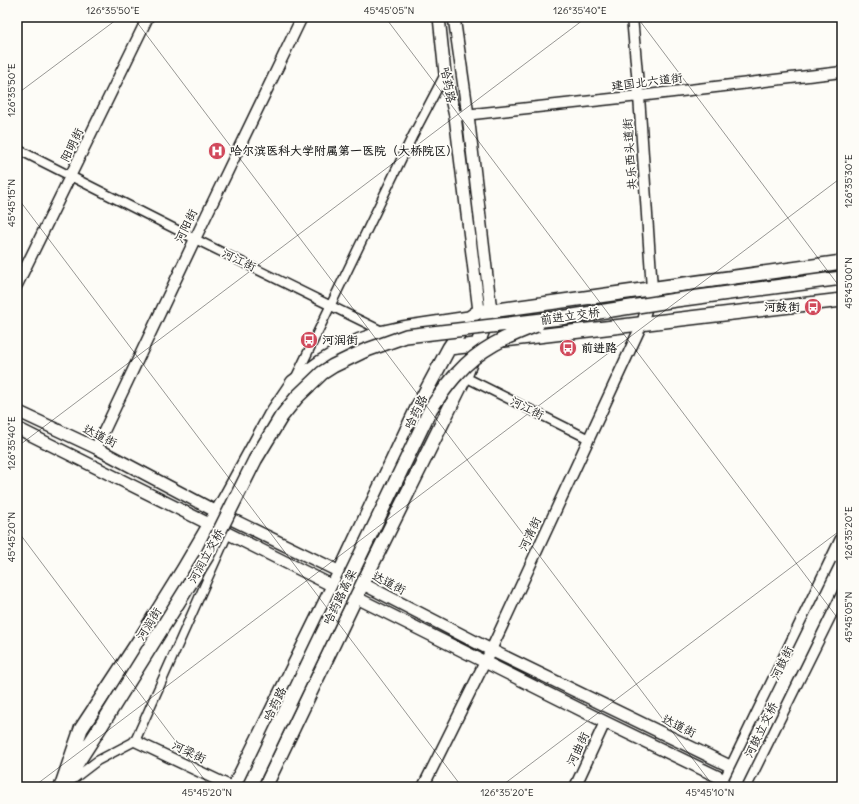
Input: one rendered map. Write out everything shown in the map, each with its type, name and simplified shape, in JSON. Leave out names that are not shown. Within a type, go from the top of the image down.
[{"type":"highway","points":[[384,332],[480,313],[842,262]]},
{"type":"highway","name":"前进立交桥","points":[[310,385],[322,373],[347,359],[384,343],[406,336],[560,318],[676,300],[842,278]]},
{"type":"highway","points":[[449,348],[842,300]]},
{"type":"highway","name":"哈药路","points":[[265,787],[464,377],[477,345],[480,313]]},
{"type":"highway","name":"哈药路","points":[[233,787],[334,586],[419,404],[449,348],[480,313]]},
{"type":"highway","name":"哈药路高架","points":[[249,787],[432,408],[457,373],[489,346],[514,334],[560,318]]},
{"type":"highway","name":"河润街","points":[[62,787],[80,729],[146,630],[217,512],[270,416],[293,382],[322,361],[347,346],[384,332]]},
{"type":"highway","name":"河润立交桥","points":[[62,787],[207,556],[255,460],[281,417],[297,397],[310,385]]},
{"type":"highway","name":"河鼓街","points":[[727,785],[732,766],[842,540]]},
{"type":"highway","name":"河鼓立交桥","points":[[727,785],[842,565]]},
{"type":"highway","name":"河鼓街","points":[[747,781],[842,589]]},
{"type":"main road","name":"哈药路","points":[[439,17],[445,74],[455,116],[480,313]]},
{"type":"main road","name":"哈药路","points":[[454,17],[468,115],[480,313]]},
{"type":"main road","name":"达道街","points":[[17,411],[96,448],[217,512],[340,572],[491,650],[732,766],[747,781]]},
{"type":"main road","points":[[17,428],[605,722],[727,785],[738,787]]},
{"type":"street","name":"阳明街","points":[[17,285],[148,17]]},
{"type":"street","name":"河阳街","points":[[96,448],[302,17]]},
{"type":"street","name":"共乐西头道街","points":[[632,17],[652,289]]},
{"type":"street","name":"建国北六道街","points":[[455,116],[842,72]]},
{"type":"street","name":"河润街","points":[[293,382],[412,137],[445,74]]},
{"type":"street","name":"河江街","points":[[17,149],[72,175],[195,239],[384,332]]},
{"type":"street","name":"河清街","points":[[424,787],[491,650],[642,324],[652,289]]},
{"type":"street","name":"河江街","points":[[464,377],[589,439]]},
{"type":"street","points":[[62,787],[97,761],[135,741],[228,533]]},
{"type":"street","name":"河曲街","points":[[575,787],[605,722]]},
{"type":"street","name":"河梁街","points":[[135,741],[233,787]]},
{"type":"place","name":"哈尔滨医科大学附属第一医院（大桥院区）","points":[[217,151]]},
{"type":"place","name":"河鼓街","points":[[813,307]]},
{"type":"place","name":"河润街","points":[[309,340]]},
{"type":"place","name":"前进路","points":[[568,348]]}]
